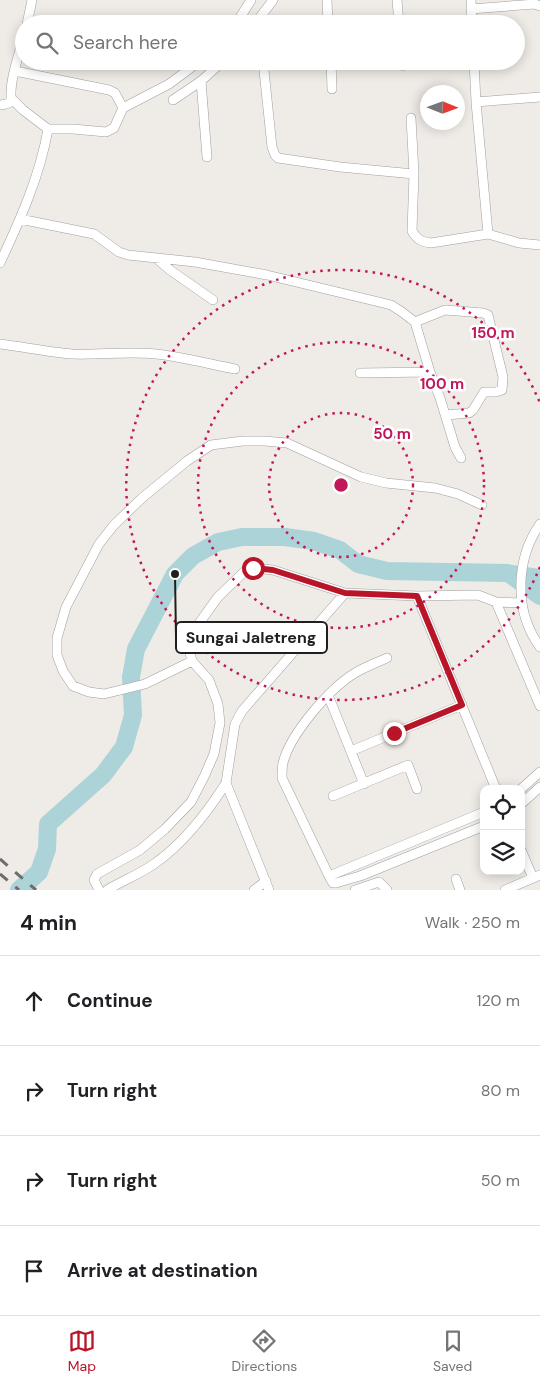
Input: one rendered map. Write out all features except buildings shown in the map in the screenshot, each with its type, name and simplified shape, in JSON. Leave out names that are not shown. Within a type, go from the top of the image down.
[{"type":"street","points":[[29,15],[32,0]]},
{"type":"street","points":[[242,15],[251,0]]},
{"type":"street","points":[[262,15],[272,0]]},
{"type":"street","points":[[327,0],[328,15]]},
{"type":"street","points":[[397,0],[398,15]]},
{"type":"street","points":[[471,4],[535,4],[540,6]]},
{"type":"street","points":[[124,108],[115,93],[109,90],[15,71],[11,91],[12,101],[48,129],[106,132],[114,128],[124,108],[170,84],[188,70]]},
{"type":"street","points":[[173,100],[201,81],[213,70]]},
{"type":"street","points":[[264,70],[272,147],[274,155],[278,158],[340,167],[414,174]]},
{"type":"street","points":[[331,70],[332,89]]},
{"type":"street","points":[[474,70],[488,234]]},
{"type":"street","points":[[201,81],[207,157]]},
{"type":"street","points":[[476,102],[540,97]]},
{"type":"street","points":[[0,105],[12,101]]},
{"type":"street","points":[[411,118],[414,174],[412,231],[419,240],[431,242],[488,234],[519,243],[540,245]]},
{"type":"street","points":[[0,263],[20,219],[44,152],[48,129]]},
{"type":"street","points":[[20,219],[87,232],[100,238],[119,252],[195,262],[267,275],[390,305],[415,322],[460,458]]},
{"type":"street","points":[[156,258],[213,300]]},
{"type":"street","points":[[415,322],[445,310],[488,315],[503,377],[502,390],[484,392],[469,413],[446,415]]},
{"type":"street","points":[[0,344],[45,352],[156,354],[235,369]]},
{"type":"street","points":[[360,373],[430,372]]},
{"type":"street","points":[[192,661],[145,684],[104,694],[89,692],[73,686],[63,671],[57,654],[57,638],[66,607],[99,544],[114,525],[142,498],[187,461],[211,446],[264,440],[287,443],[361,477],[386,483],[436,488],[458,494],[482,505]]},
{"type":"street","points":[[540,524],[534,533],[522,564],[521,590],[522,610],[534,639],[540,647]]},
{"type":"street","points":[[99,890],[94,880],[97,874],[140,850],[166,829],[191,802],[214,754],[220,723],[218,704],[209,680],[192,661],[188,650],[200,622],[218,597],[245,571],[253,568],[273,570],[345,593],[417,596],[478,595],[496,602],[522,604]]},
{"type":"street","points":[[107,890],[154,864],[180,841],[210,809],[226,783],[235,724],[242,711],[345,593]]},
{"type":"street","points":[[417,596],[494,785]]},
{"type":"street","points":[[496,602],[540,706]]},
{"type":"street","points":[[387,658],[354,673],[328,696],[303,724],[293,740],[283,763],[282,778],[328,876],[336,883],[360,876],[480,828]]},
{"type":"street","points":[[328,696],[364,784]]},
{"type":"street","points":[[351,752],[462,705]]},
{"type":"street","points":[[333,796],[408,765],[417,789]]},
{"type":"street","points":[[525,785],[540,772]]},
{"type":"street","points":[[226,783],[267,885],[254,890]]},
{"type":"street","points":[[525,800],[540,787]]},
{"type":"street","points":[[328,876],[480,814]]},
{"type":"street","points":[[505,890],[536,876],[525,857]]},
{"type":"street","points":[[456,879],[460,890]]},
{"type":"street","points":[[355,890],[379,882],[387,890]]},
{"type":"waterway","points":[[19,890],[39,872],[47,849],[48,824],[103,775],[124,747],[133,715],[131,677],[136,649],[175,574],[193,556],[218,542],[242,537],[285,537],[314,541],[340,550],[358,564],[387,571],[508,573],[540,596]]},
{"type":"waterway","points":[[511,574],[540,578]]},
{"type":"railway","points":[[0,859],[36,890]]},
{"type":"railway","points":[[0,874],[19,890]]},
{"type":"place","name":"Sungai Jaletreng","points":[[175,574]]},
{"type":"route","points":[[253,568],[273,570],[345,593],[417,596],[462,705],[394,733]]}]
